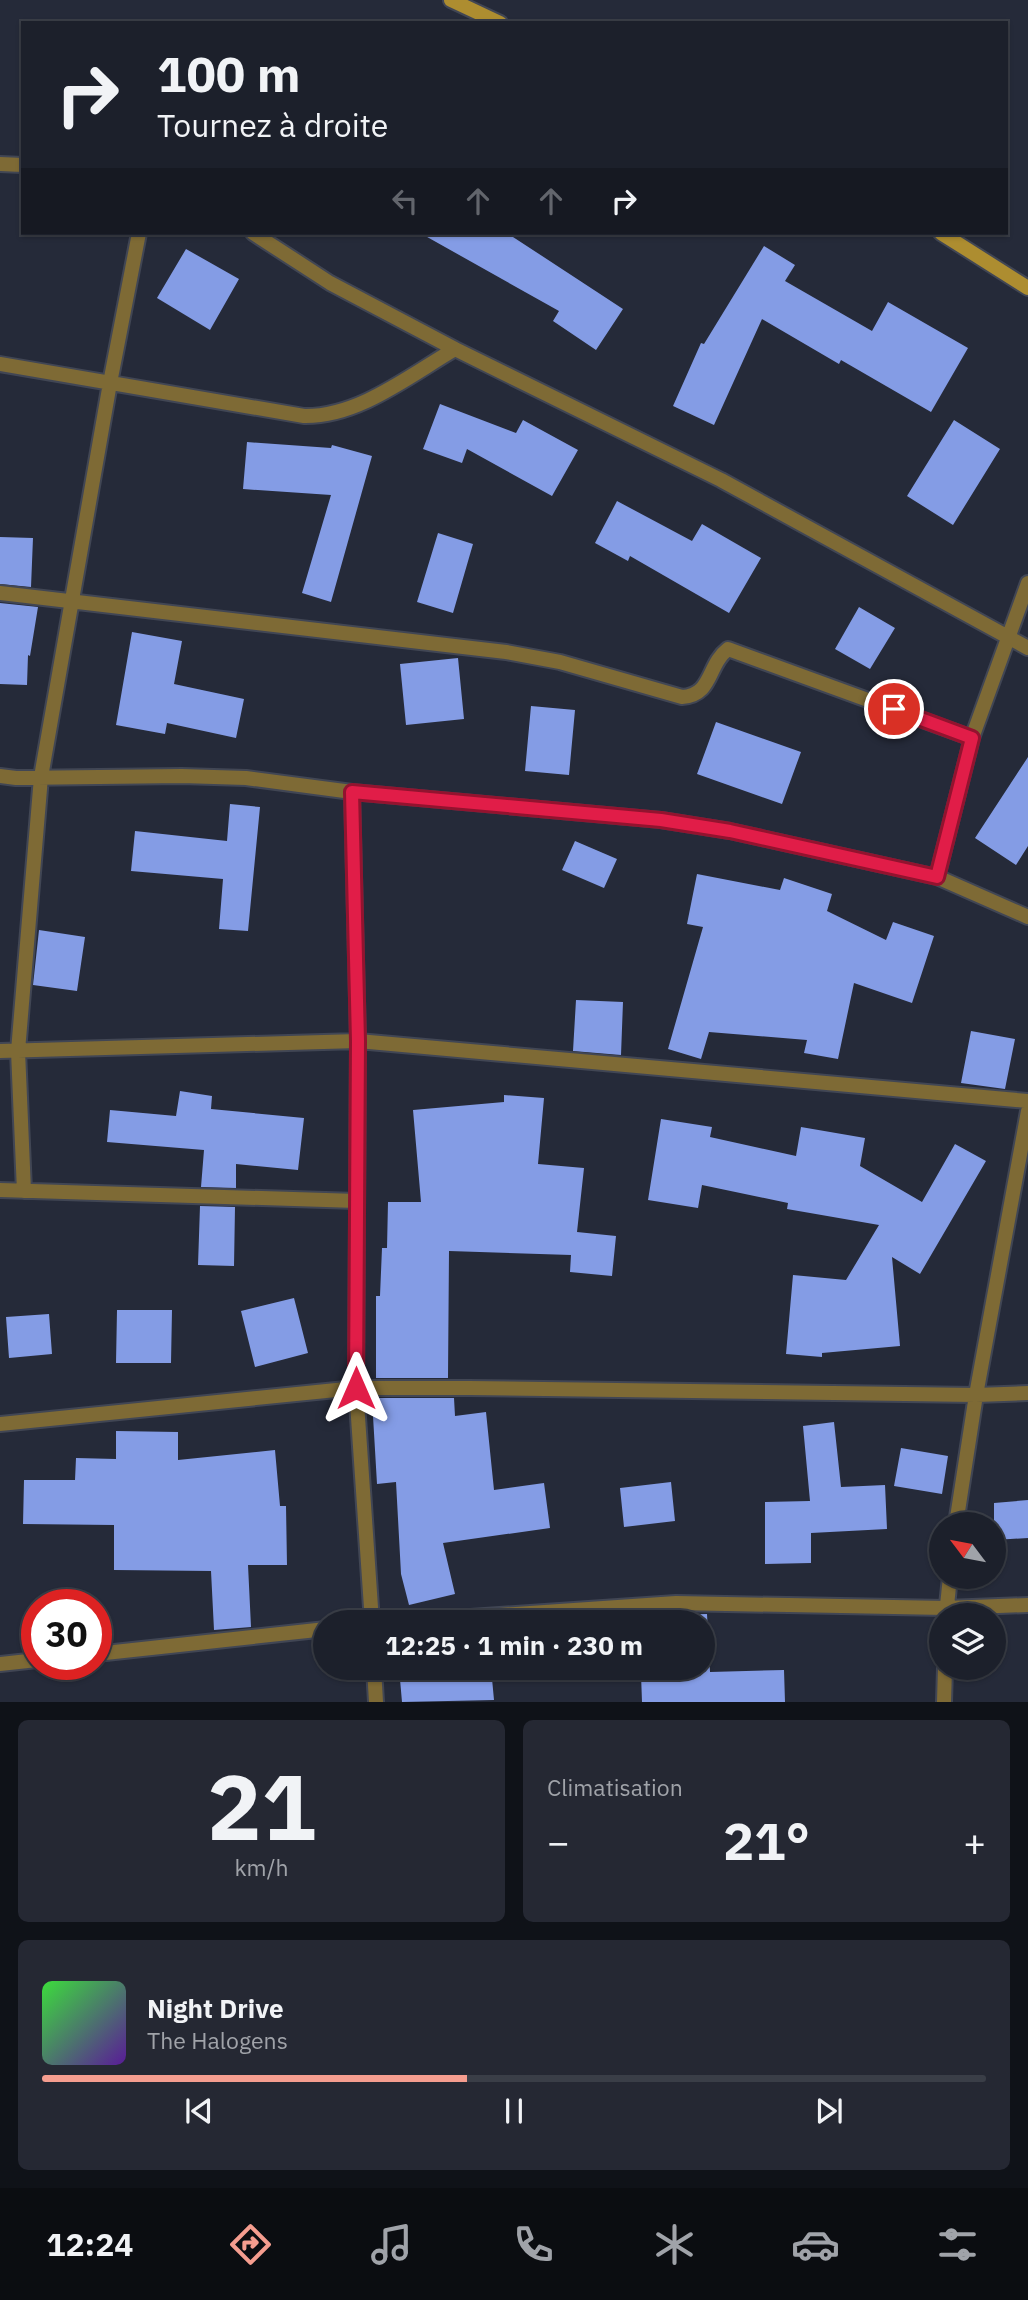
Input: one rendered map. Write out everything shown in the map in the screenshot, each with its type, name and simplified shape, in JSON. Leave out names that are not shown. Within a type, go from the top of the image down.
[{"type":"street","points":[[451,0],[496,21]]},
{"type":"street","points":[[0,164],[21,165]]},
{"type":"street","points":[[24,1191],[18,1051],[41,777],[139,235]]},
{"type":"street","points":[[256,235],[330,283],[455,349],[721,481],[1028,648]]},
{"type":"street","points":[[944,235],[1028,288]]},
{"type":"street","points":[[0,364],[304,416],[322,416],[360,405],[455,349]]},
{"type":"street","points":[[937,877],[972,738],[1028,583]]},
{"type":"street","points":[[0,593],[506,652],[560,662],[682,697],[694,696],[703,690],[719,656],[728,649],[972,738]]},
{"type":"street","points":[[0,776],[246,778],[352,792],[661,820],[730,831],[937,877],[1028,917]]},
{"type":"street","points":[[352,792],[358,1041],[356,1388],[371,1610]]},
{"type":"street","points":[[0,1051],[358,1041],[1028,1101]]},
{"type":"street","points":[[958,1512],[976,1395],[1028,1111]]},
{"type":"street","points":[[0,1190],[357,1201]]},
{"type":"street","points":[[0,1424],[356,1388],[976,1395],[1028,1393]]},
{"type":"street","points":[[583,1610],[676,1604],[929,1611]]},
{"type":"street","points":[[1006,1607],[1028,1605]]},
{"type":"street","points":[[112,1652],[313,1630]]},
{"type":"street","points":[[0,1664],[21,1662]]},
{"type":"street","points":[[375,1680],[376,1702]]},
{"type":"street","points":[[944,1702],[945,1680]]},
{"type":"building","points":[[424,235],[510,235],[623,309],[596,350],[553,321],[559,311]]},
{"type":"building","points":[[764,246],[795,265],[785,281],[872,331],[888,302],[968,348],[931,412],[841,360],[839,364],[762,319],[714,425],[673,406],[701,343],[704,344]]},
{"type":"building","points":[[186,249],[239,279],[210,330],[157,298]]},
{"type":"building","points":[[440,404],[516,433],[523,420],[578,450],[552,496],[467,449],[462,463],[423,449]]},
{"type":"building","points":[[954,420],[1000,449],[953,525],[907,496]]},
{"type":"building","points":[[247,442],[331,448],[332,445],[372,456],[331,602],[302,593],[331,495],[243,489]]},
{"type":"building","points":[[617,501],[692,541],[702,524],[761,558],[729,613],[630,556],[628,561],[595,543]]},
{"type":"building","points":[[438,533],[473,544],[453,613],[417,602]]},
{"type":"building","points":[[0,537],[33,538],[31,587],[0,584]]},
{"type":"building","points":[[0,603],[38,607],[30,656],[28,655],[27,685],[0,684]]},
{"type":"building","points":[[859,607],[895,628],[870,669],[835,649]]},
{"type":"building","points":[[132,632],[182,641],[174,684],[244,699],[236,738],[167,723],[165,734],[116,725]]},
{"type":"building","points":[[458,658],[464,719],[406,725],[400,664]]},
{"type":"building","points":[[531,706],[575,710],[569,775],[525,771]]},
{"type":"building","points":[[716,722],[801,752],[782,804],[697,774]]},
{"type":"building","points":[[1028,757],[1028,846],[1016,865],[975,838]]},
{"type":"building","points":[[230,804],[260,807],[248,931],[219,929],[223,879],[131,871],[135,831],[227,841]]},
{"type":"building","points":[[575,841],[617,859],[604,888],[562,870]]},
{"type":"building","points":[[697,874],[780,890],[784,878],[832,894],[827,911],[886,940],[893,922],[934,936],[912,1003],[854,983],[838,1059],[804,1053],[807,1040],[709,1032],[701,1059],[668,1049],[703,927],[687,924]]},
{"type":"building","points":[[39,930],[85,937],[77,991],[33,985]]},
{"type":"building","points":[[576,1000],[623,1002],[621,1055],[573,1051]]},
{"type":"building","points":[[971,1031],[1015,1039],[1005,1089],[961,1083]]},
{"type":"building","points":[[180,1091],[212,1096],[211,1109],[304,1118],[298,1170],[236,1164],[236,1188],[201,1187],[204,1150],[107,1142],[110,1110],[176,1116]]},
{"type":"building","points":[[504,1095],[544,1098],[538,1164],[584,1168],[577,1232],[616,1236],[612,1276],[570,1272],[571,1255],[449,1251],[448,1378],[376,1378],[376,1296],[380,1296],[382,1248],[387,1248],[388,1202],[421,1202],[413,1110],[504,1102]]},
{"type":"building","points":[[661,1119],[712,1127],[710,1137],[796,1156],[801,1127],[865,1138],[860,1166],[922,1202],[955,1144],[986,1161],[920,1274],[892,1257],[900,1346],[822,1353],[822,1357],[786,1354],[793,1275],[846,1280],[879,1225],[787,1209],[788,1203],[702,1185],[698,1208],[648,1200]]},
{"type":"building","points":[[200,1206],[235,1207],[234,1266],[198,1265]]},
{"type":"building","points":[[294,1298],[308,1353],[255,1367],[241,1311]]},
{"type":"building","points":[[117,1310],[172,1310],[171,1363],[116,1363]]},
{"type":"building","points":[[49,1314],[52,1354],[9,1358],[6,1317]]},
{"type":"building","points":[[454,1398],[455,1416],[486,1412],[494,1490],[544,1483],[550,1528],[443,1543],[455,1594],[409,1605],[401,1574],[396,1482],[377,1484],[372,1399]]},
{"type":"building","points":[[834,1422],[841,1487],[885,1485],[887,1529],[811,1533],[811,1563],[765,1564],[765,1502],[810,1501],[803,1426]]},
{"type":"building","points":[[116,1431],[178,1432],[178,1460],[275,1450],[280,1506],[286,1506],[287,1565],[248,1565],[251,1627],[214,1630],[211,1571],[114,1570],[114,1525],[23,1524],[24,1480],[75,1480],[76,1458],[116,1459]]},
{"type":"building","points":[[901,1448],[948,1456],[942,1494],[894,1486]]},
{"type":"building","points":[[671,1482],[675,1521],[624,1527],[620,1488]]},
{"type":"building","points":[[1028,1500],[1028,1538],[1006,1539],[1006,1512],[994,1512],[994,1503]]},
{"type":"building","points":[[784,1670],[785,1702],[642,1702],[641,1680],[715,1680],[715,1672]]},
{"type":"building","points":[[400,1680],[492,1680],[494,1700],[402,1702]]},
{"type":"route","points":[[356,1388],[358,1041],[352,792],[661,820],[730,831],[937,877],[972,738],[894,709]]}]
